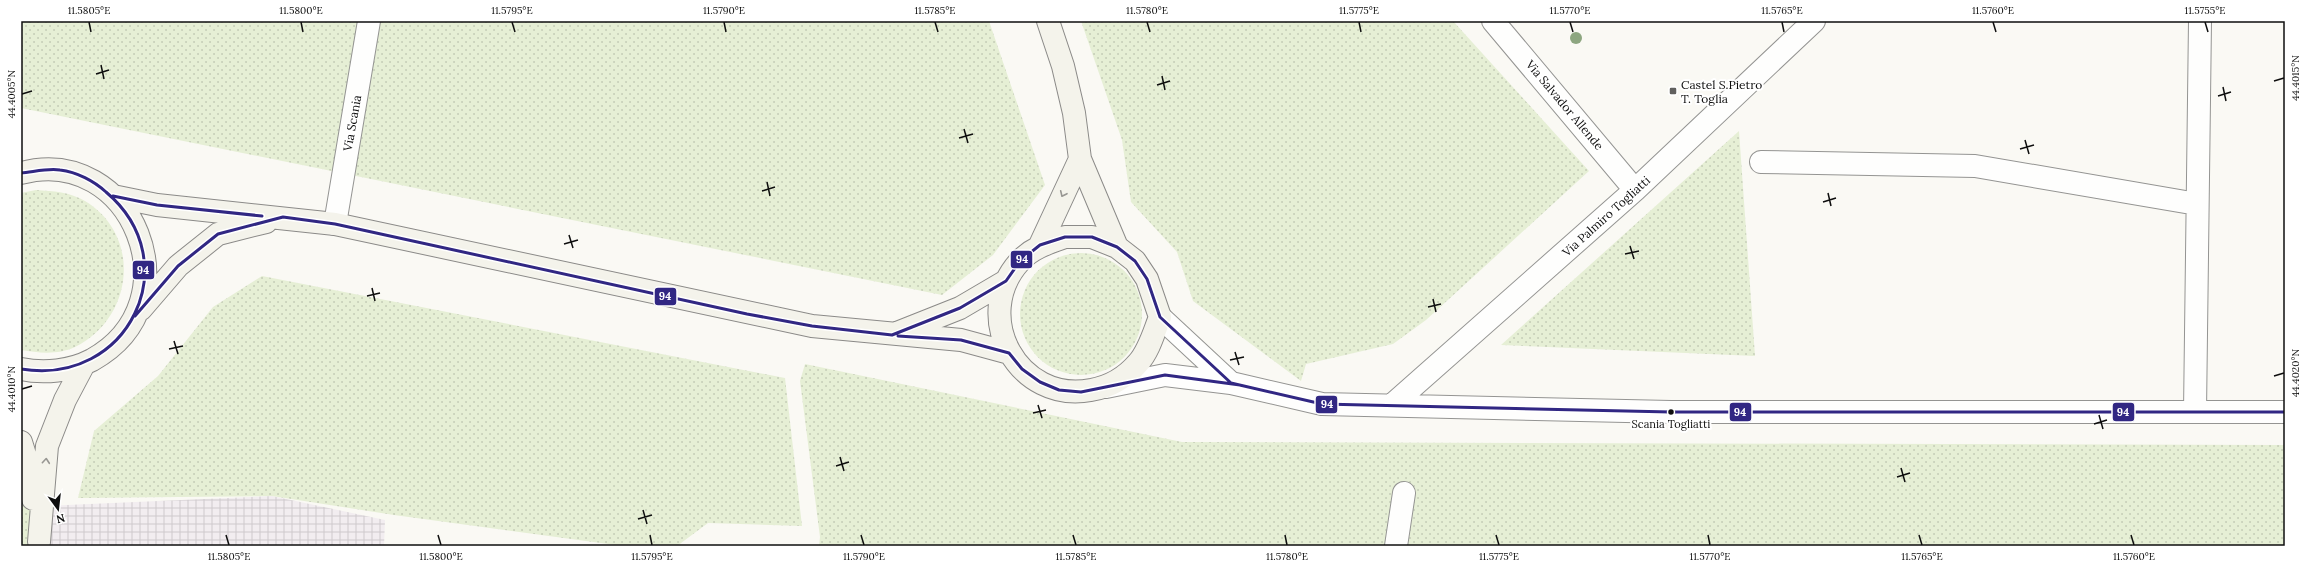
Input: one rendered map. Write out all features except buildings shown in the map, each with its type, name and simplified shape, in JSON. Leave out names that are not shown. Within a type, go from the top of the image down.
[{"type":"main road","points":[[1048,21],[1063,66],[1074,113],[1080,159],[1117,247]]},
{"type":"main road","points":[[1040,246],[1080,159]]},
{"type":"main road","points":[[21,173],[33,170],[62,171],[89,180],[113,196],[133,221],[144,252],[145,285],[136,316]]},
{"type":"main road","points":[[113,196],[157,205],[335,224],[747,314],[812,326],[892,335],[961,340],[1009,353]]},
{"type":"main road","points":[[21,369],[31,371],[58,371],[84,364],[105,352],[122,336],[136,316],[178,266],[218,234],[283,218]]},
{"type":"main road","points":[[1065,237],[1092,237],[1117,247],[1135,261],[1147,279],[1160,317],[1149,344],[1138,363],[1122,378],[1102,388],[1081,392],[1059,390],[1040,382],[1028,374],[1009,353],[1000,330],[999,305],[1006,281],[1020,261],[1040,246],[1065,237]]},
{"type":"main road","points":[[892,335],[960,308],[1006,281]]},
{"type":"main road","points":[[39,544],[47,446],[65,400],[84,364]]},
{"type":"main road","points":[[21,442],[30,471],[39,544]]},
{"type":"street","name":"Via Scania","points":[[335,224],[370,21]]},
{"type":"street","name":"Via Salvador Allende","points":[[1493,21],[1635,190]]},
{"type":"street","name":"Via Palmiro Togliatti","points":[[1392,405],[1635,190],[1814,21]]},
{"type":"street","points":[[2195,412],[2200,21]]},
{"type":"street","points":[[1761,162],[1975,166],[2197,204]]},
{"type":"street","points":[[1160,317],[1231,382]]},
{"type":"street","points":[[1102,388],[1165,375],[1231,382],[1322,404],[1671,412],[2285,412]]},
{"type":"street","points":[[1396,546],[1404,493]]},
{"type":"shaded area","points":[[272,496],[385,520],[384,546],[45,546],[44,506]]},
{"type":"green space","points":[[21,21],[989,21],[1045,185],[993,255],[942,295],[21,108]]},
{"type":"green space","points":[[1081,21],[1453,21],[1589,171],[1426,320],[1393,344],[1306,364],[1301,381],[1193,301],[1177,252],[1131,202],[1122,140]]},
{"type":"green space","points":[[1739,131],[1755,356],[1501,345]]},
{"type":"green space","points":[[36,190],[67,194],[85,201],[104,216],[116,235],[123,255],[124,277],[119,298],[109,317],[94,334],[69,350],[42,352],[21,350],[21,193]]},
{"type":"green space","points":[[1081,253],[1093,254],[1104,258],[1124,271],[1137,291],[1141,302],[1141,326],[1137,337],[1124,357],[1104,370],[1093,374],[1081,375],[1069,374],[1058,370],[1038,357],[1025,337],[1021,326],[1020,314],[1021,302],[1025,291],[1038,271],[1058,258],[1069,254]]},
{"type":"green space","points":[[262,276],[785,378],[802,526],[708,523],[677,546],[623,546],[394,515],[272,496],[78,498],[94,431],[158,376],[213,307]]},
{"type":"green space","points":[[805,364],[1182,442],[2285,445],[2285,546],[819,546],[820,537],[800,381]]},
{"type":"green space","points":[[21,435],[45,546],[21,546]]},
{"type":"transit line","name":"94","points":[[21,173],[51,169],[66,171],[85,178],[106,192],[131,220],[143,252],[144,284],[135,314],[117,339],[91,359],[59,369],[21,369]]},
{"type":"transit line","name":"94","points":[[113,196],[157,205],[262,216]]},
{"type":"transit line","name":"94","points":[[135,316],[178,266],[218,234],[283,217],[335,224],[747,314],[812,326],[892,335],[960,308],[1006,281],[1020,261],[1040,245],[1065,237],[1092,237],[1117,247],[1135,261],[1147,279],[1160,317],[1231,383],[1322,404],[1671,412],[2285,412]]},
{"type":"transit line","name":"94","points":[[898,336],[961,340],[1009,353],[1022,369],[1040,382],[1059,390],[1081,392],[1165,375],[1240,385]]},
{"type":"place","name":"Castel S.Pietro T. Toglia","points":[[1673,91]]},
{"type":"place","name":"Scania Togliatti","points":[[1671,412]]}]
